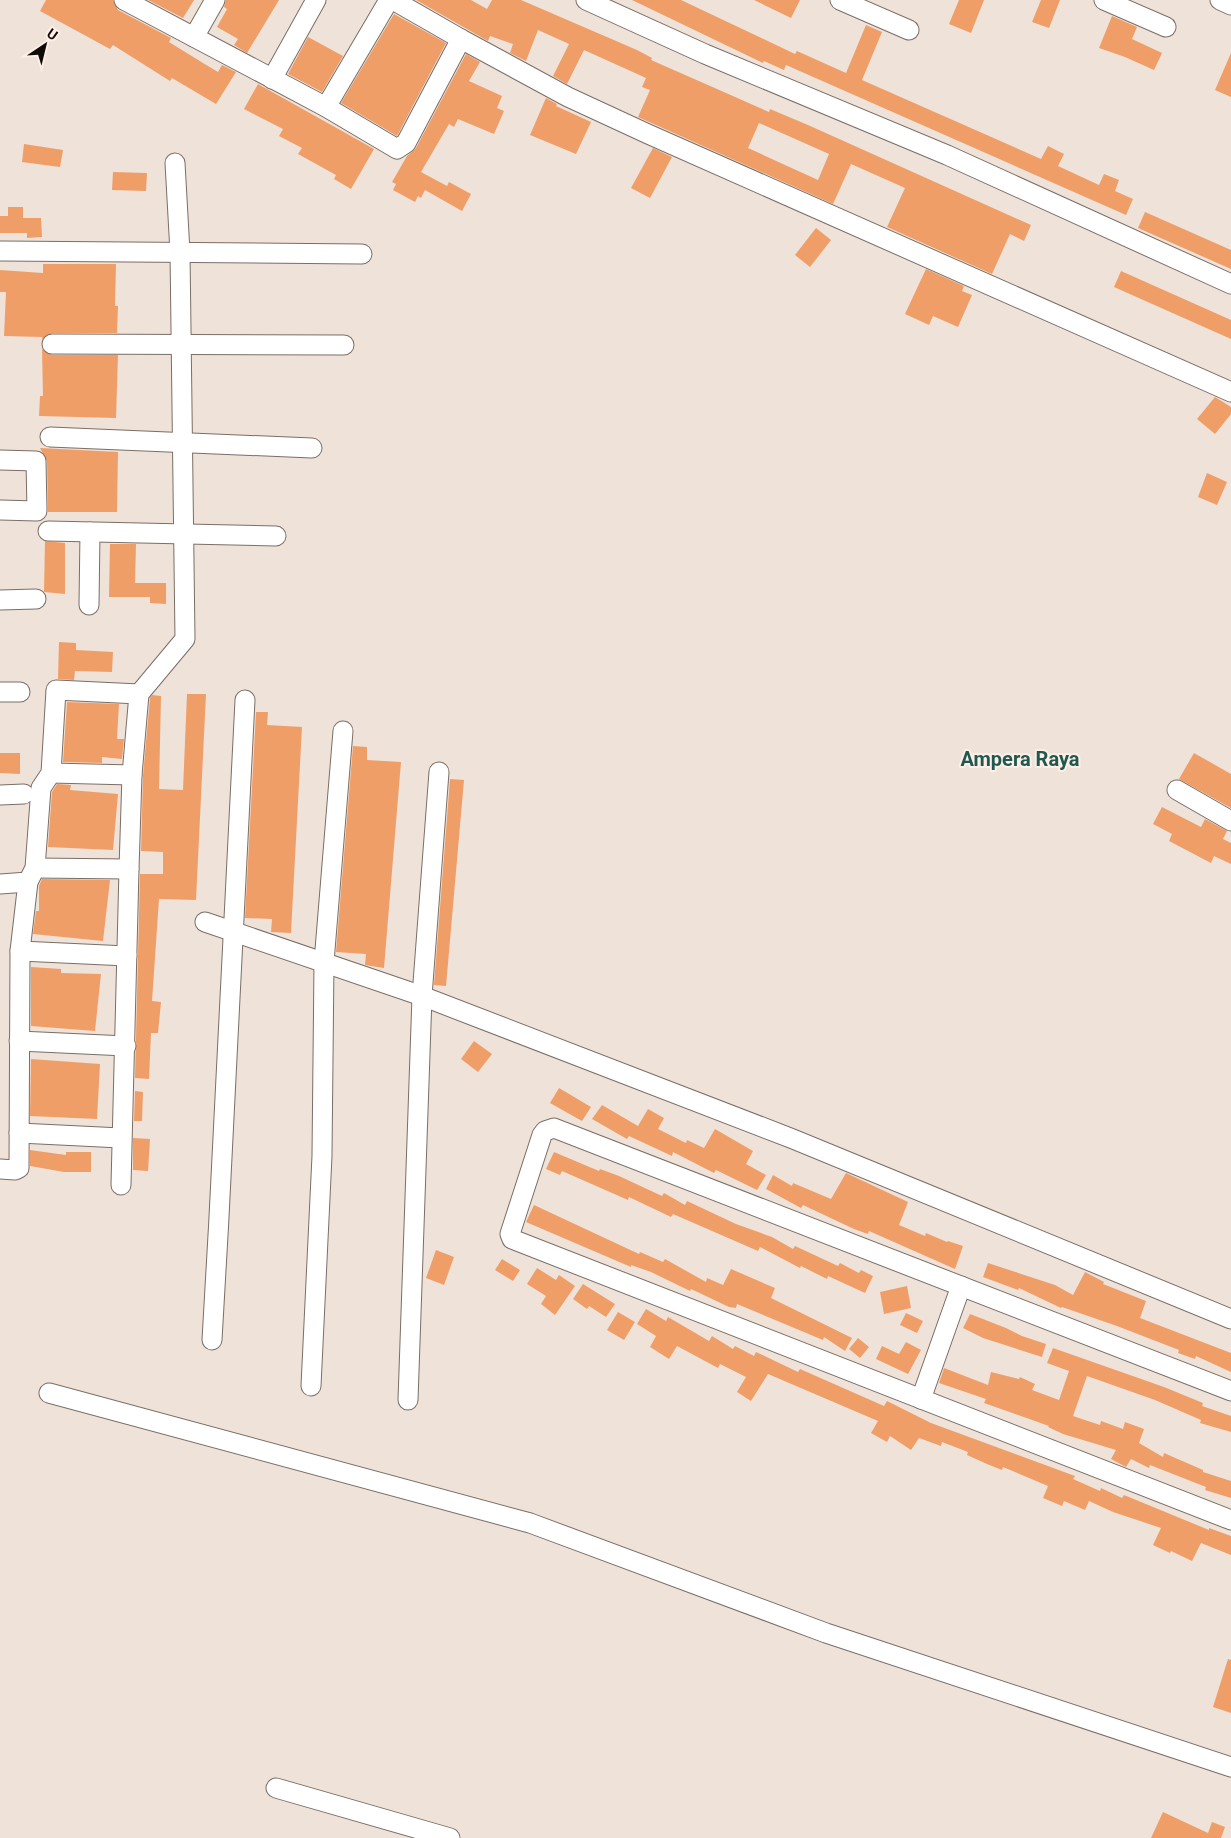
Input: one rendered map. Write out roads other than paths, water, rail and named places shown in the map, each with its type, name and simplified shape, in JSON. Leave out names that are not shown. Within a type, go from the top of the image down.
[{"type":"street","points":[[124,0],[326,107],[396,149],[406,143],[439,84],[461,39]]},
{"type":"street","points":[[194,37],[215,0]]},
{"type":"street","points":[[272,79],[316,0]]},
{"type":"street","points":[[326,107],[389,0]]},
{"type":"street","points":[[394,0],[552,88],[639,130],[1231,392]]},
{"type":"street","points":[[586,0],[705,54],[946,155],[1231,284]]},
{"type":"street","points":[[840,0],[909,30]]},
{"type":"street","points":[[1104,0],[1166,27]]},
{"type":"street","points":[[1220,0],[1231,5]]},
{"type":"street","points":[[121,1184],[132,775],[139,694],[185,639],[180,252],[175,163]]},
{"type":"street","points":[[0,251],[362,254]]},
{"type":"street","points":[[52,344],[344,345]]},
{"type":"street","points":[[50,437],[312,448]]},
{"type":"street","points":[[0,460],[36,461],[37,511],[0,510]]},
{"type":"street","points":[[48,530],[276,536]]},
{"type":"street","points":[[89,605],[90,532]]},
{"type":"street","points":[[0,600],[36,598]]},
{"type":"street","points":[[0,1169],[15,1170],[19,1168],[20,951],[32,875],[41,788],[51,773],[56,690],[139,694]]},
{"type":"street","points":[[0,692],[20,692]]},
{"type":"street","points":[[212,1340],[225,1130],[232,932],[245,700]]},
{"type":"street","points":[[311,1386],[322,1156],[324,962],[343,731]]},
{"type":"street","points":[[408,1400],[422,996],[439,772]]},
{"type":"street","points":[[51,773],[132,775]]},
{"type":"street","points":[[1177,790],[1231,820]]},
{"type":"street","points":[[0,795],[24,794]]},
{"type":"street","points":[[0,884],[32,875],[129,868]]},
{"type":"street","points":[[205,922],[422,996],[793,1139],[1231,1319]]},
{"type":"street","points":[[20,951],[128,956]]},
{"type":"street","points":[[19,1041],[126,1046]]},
{"type":"street","points":[[1231,1391],[554,1128],[545,1131],[542,1135],[510,1234],[512,1239],[1231,1520]]},
{"type":"street","points":[[19,1133],[121,1138]]},
{"type":"street","points":[[921,1399],[961,1286]]},
{"type":"street","points":[[49,1393],[530,1523],[826,1633],[1231,1767]]},
{"type":"street","points":[[276,1788],[450,1838]]},
{"type":"district","name":"Ampera Raya","points":[[1020,759]]}]
